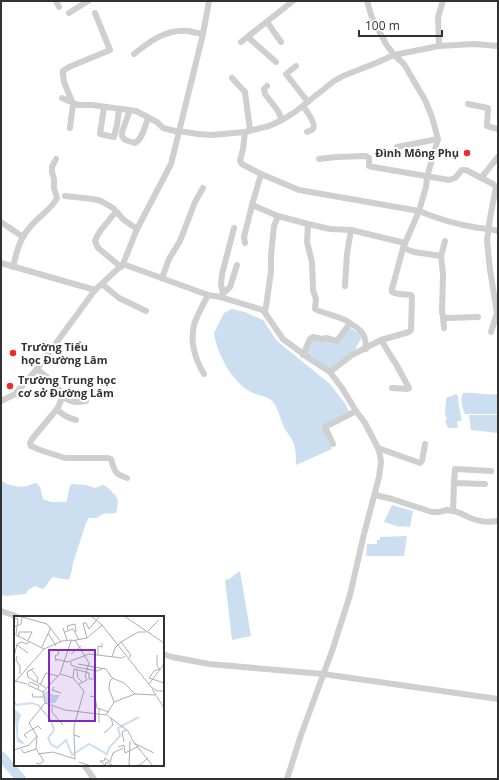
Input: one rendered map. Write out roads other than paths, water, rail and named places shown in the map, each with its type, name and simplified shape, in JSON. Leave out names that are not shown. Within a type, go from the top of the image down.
[{"type":"street","points":[[69,13],[88,1]]},
{"type":"street","points":[[1,401],[15,394],[37,369],[94,290],[122,265],[137,229],[171,164],[203,34],[209,1]]},
{"type":"street","points":[[241,42],[293,1]]},
{"type":"street","points":[[330,372],[352,355],[381,340],[409,332],[410,330],[412,297],[408,294],[392,292],[392,289],[404,246],[419,211],[426,187],[427,176],[438,140],[432,117],[425,100],[404,64],[394,55],[386,44],[372,18],[367,1]]},
{"type":"street","points":[[439,46],[438,18],[443,1]]},
{"type":"street","points":[[70,128],[73,104],[64,82],[64,71],[69,67],[110,50],[95,13]]},
{"type":"street","points":[[267,22],[281,42]]},
{"type":"street","points":[[134,54],[147,43],[165,33],[186,31],[203,34]]},
{"type":"street","points":[[250,35],[250,39],[276,62]]},
{"type":"street","points":[[62,98],[78,105],[136,111],[157,122],[163,128],[175,131],[204,135],[247,131],[269,126],[282,120],[334,81],[394,55],[439,46],[474,44],[498,46]]},
{"type":"street","points":[[296,66],[286,74],[303,95],[314,127],[308,132]]},
{"type":"street","points":[[232,78],[245,92],[247,131],[240,160],[242,164],[261,174],[299,190],[419,211],[451,222],[498,231]]},
{"type":"street","points":[[267,86],[264,89],[265,94],[278,111],[282,120]]},
{"type":"street","points":[[468,104],[488,108],[487,126],[498,129]]},
{"type":"street","points":[[104,107],[100,134],[114,137],[119,109]]},
{"type":"street","points":[[130,110],[122,132],[122,136],[125,140],[135,143],[138,142],[148,118]]},
{"type":"street","points":[[397,146],[438,140]]},
{"type":"street","points":[[319,159],[366,156],[368,158],[368,165],[370,166],[452,179],[455,178],[462,170],[466,170],[497,187],[488,229],[487,250],[497,313],[492,332]]},
{"type":"street","points":[[481,178],[498,157]]},
{"type":"street","points":[[13,267],[22,237],[31,225],[54,205],[57,198],[52,172],[52,167],[56,159]]},
{"type":"street","points":[[245,243],[244,237],[261,174]]},
{"type":"street","points":[[162,278],[169,259],[180,241],[202,188]]},
{"type":"street","points":[[65,196],[101,201],[113,208],[124,220],[137,229]]},
{"type":"street","points":[[252,205],[278,216],[330,229],[350,230],[404,246],[414,252],[441,256]]},
{"type":"street","points":[[118,213],[115,213],[98,233],[95,241],[98,248],[122,265],[208,295],[221,295],[259,308],[264,312],[283,339],[330,372],[365,423],[378,448],[381,462],[380,470],[350,595],[287,779]]},
{"type":"street","points":[[264,312],[271,272],[274,226],[278,216]]},
{"type":"street","points":[[1,222],[22,237]]},
{"type":"street","points":[[308,224],[307,242],[312,262],[313,290],[316,299],[315,309],[346,320],[358,328],[366,340],[366,348]]},
{"type":"street","points":[[221,295],[222,274],[234,228]]},
{"type":"street","points":[[345,286],[350,230]]},
{"type":"street","points":[[444,328],[442,312],[443,274],[441,256],[445,241]]},
{"type":"street","points":[[1,263],[94,290]]},
{"type":"street","points":[[221,295],[230,287],[237,265]]},
{"type":"street","points":[[102,284],[119,298],[146,311]]},
{"type":"street","points":[[204,374],[198,364],[193,335],[196,320],[208,295]]},
{"type":"street","points":[[443,317],[478,316]]},
{"type":"street","points":[[303,354],[310,339],[313,337],[337,341],[350,324]]},
{"type":"street","points":[[381,340],[409,388],[392,388]]},
{"type":"street","points":[[37,369],[54,383],[60,391],[62,397],[57,409],[32,439],[30,443],[31,446],[66,458],[108,458],[111,459],[114,471],[120,476],[127,478]]},
{"type":"street","points":[[62,397],[76,403],[86,400]]},
{"type":"street","points":[[57,409],[68,418],[76,420]]},
{"type":"street","points":[[333,444],[325,427],[356,411]]},
{"type":"street","points":[[378,448],[420,463],[422,461],[426,444]]},
{"type":"street","points":[[453,511],[455,469],[490,470]]},
{"type":"street","points":[[454,483],[485,484]]},
{"type":"street","points":[[375,495],[432,512],[447,510],[458,512],[482,522],[498,521]]},
{"type":"street","points":[[1,611],[15,616]]},
{"type":"street","points":[[164,654],[209,664],[323,674],[498,698]]},
{"type":"street","points":[[85,766],[94,779]]},
{"type":"water","points":[[232,309],[245,312],[263,320],[277,341],[330,384],[346,405],[349,411],[322,426],[332,449],[296,465],[294,444],[284,427],[275,404],[268,398],[251,392],[244,387],[226,367],[218,350],[214,333],[224,313]]},
{"type":"water","points":[[349,327],[360,334],[361,339],[356,347],[357,348],[329,370],[306,354],[313,339],[338,343]]},
{"type":"water","points":[[463,393],[489,395],[498,394],[498,414],[465,414],[462,404]]},
{"type":"water","points":[[456,394],[458,396],[462,420],[457,422],[458,428],[448,428],[445,422],[447,419],[445,415],[446,398]]},
{"type":"water","points":[[469,415],[498,415],[498,433],[471,430]]},
{"type":"water","points":[[1,481],[20,487],[37,483],[40,487],[43,499],[51,502],[66,502],[71,484],[86,485],[95,488],[103,485],[116,496],[118,501],[116,513],[104,514],[97,518],[89,518],[86,523],[69,580],[53,577],[42,589],[35,586],[28,590],[26,594],[7,596],[1,595]]},
{"type":"water","points":[[392,505],[413,511],[410,527],[400,527],[384,522]]},
{"type":"water","points":[[407,536],[404,556],[366,556],[367,544],[377,544],[377,540],[380,540],[380,537]]},
{"type":"water","points":[[240,571],[251,636],[232,640],[225,580],[229,579]]},
{"type":"waterway","points":[[1,756],[21,779]]},
{"type":"place","name":"Đình Mông Phụ","points":[[467,153]]},
{"type":"place","name":"Trường Tiểu học Đường Lâm","points":[[13,353]]},
{"type":"place","name":"Trường Trung học cơ sở Đường Lâm","points":[[10,386]]}]
